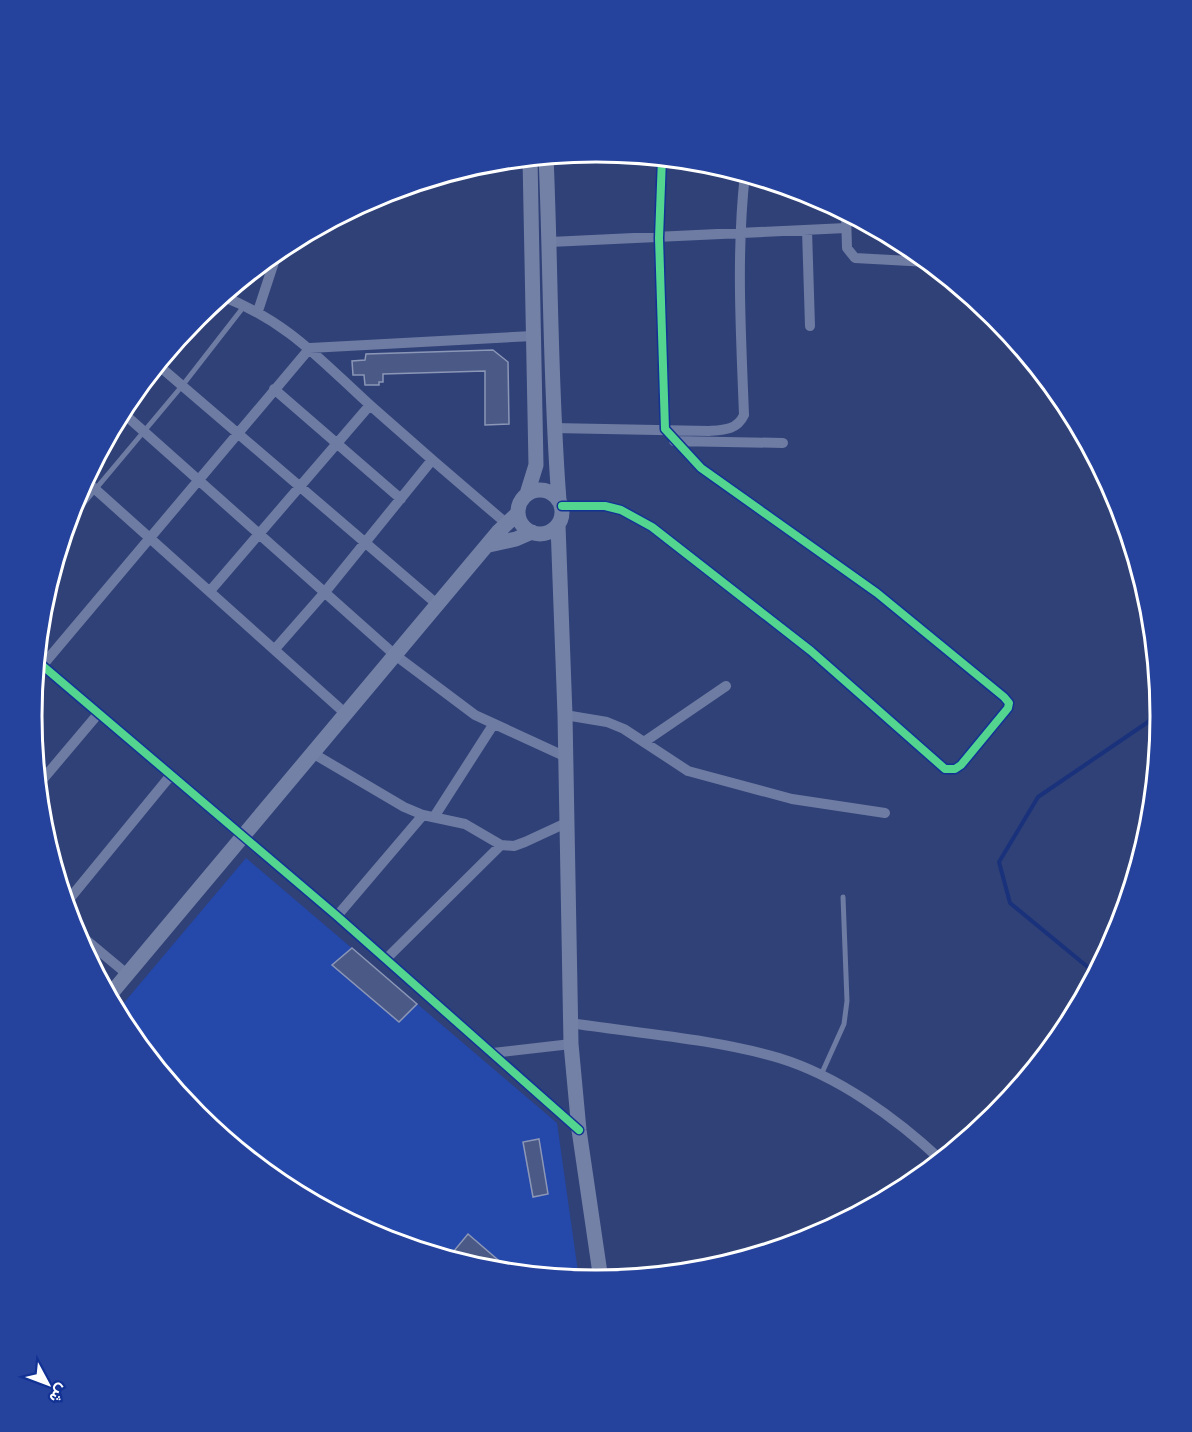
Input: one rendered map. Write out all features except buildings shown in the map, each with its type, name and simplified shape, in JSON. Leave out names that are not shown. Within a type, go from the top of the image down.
[{"type":"main road","points":[[546,165],[553,428],[560,503],[558,525],[565,715],[571,1044],[579,1130],[600,1270]]},
{"type":"main road","points":[[530,166],[536,465],[518,513],[522,524],[551,544],[560,557]]},
{"type":"main road","points":[[527,494],[540,490],[548,491],[560,503]]},
{"type":"main road","points":[[114,990],[244,838],[506,523],[518,513]]},
{"type":"main road","points":[[489,545],[552,530],[558,525]]},
{"type":"street","points":[[560,503],[605,506],[621,510],[652,527],[811,651],[939,764],[949,770],[961,765],[1008,708],[1008,700],[878,593],[752,507],[701,468],[665,429],[659,238],[662,166]]},
{"type":"street","points":[[553,428],[728,429],[739,425],[744,416],[741,232],[744,183]]},
{"type":"street","points":[[846,222],[847,248],[855,258],[912,261]]},
{"type":"street","points":[[550,242],[846,228]]},
{"type":"street","points":[[807,230],[810,326]]},
{"type":"street","points":[[258,311],[274,265]]},
{"type":"street","points":[[231,299],[258,311],[310,348],[370,405],[506,523]]},
{"type":"street","points":[[46,655],[199,481],[310,348],[533,336]]},
{"type":"street","points":[[164,369],[438,604]]},
{"type":"street","points":[[274,389],[401,499]]},
{"type":"street","points":[[210,591],[370,405]]},
{"type":"street","points":[[129,418],[395,655],[449,696],[493,725],[564,756]]},
{"type":"street","points":[[674,441],[783,443]]},
{"type":"street","points":[[275,649],[325,592],[432,460]]},
{"type":"street","points":[[92,486],[346,714]]},
{"type":"street","points":[[44,668],[337,916],[579,1130]]},
{"type":"street","points":[[644,742],[726,686]]},
{"type":"street","points":[[46,776],[98,714]]},
{"type":"street","points":[[565,715],[607,722],[644,742],[667,760],[688,771],[792,799],[885,813]]},
{"type":"street","points":[[337,916],[428,816],[493,725]]},
{"type":"street","points":[[314,754],[386,797],[428,816],[465,824],[501,845],[514,846],[566,823]]},
{"type":"street","points":[[72,896],[171,775]]},
{"type":"street","points":[[386,959],[501,845]]},
{"type":"street","points":[[91,943],[127,974]]},
{"type":"street","points":[[570,1023],[711,1044],[778,1058],[821,1075],[918,1138],[935,1154]]},
{"type":"street","points":[[494,1053],[571,1044]]},
{"type":"lane","points":[[86,500],[182,386],[245,305]]},
{"type":"lane","points":[[821,1075],[844,1024],[847,1001],[843,897]]},
{"type":"shaded area","points":[[246,858],[557,1123],[578,1269],[524,1265],[453,1251],[384,1228],[319,1196],[259,1156],[204,1108],[156,1053],[123,1004]]},
{"type":"waterway","points":[[1089,968],[1010,903],[999,862],[1038,797],[1150,719]]},
{"type":"cycle path","points":[[562,506],[605,506],[621,510],[652,527],[811,651],[945,769],[955,769],[961,765],[1008,708],[1009,703],[1004,697],[877,593],[701,468],[665,429],[659,238],[662,166]]},
{"type":"cycle path","points":[[44,667],[337,916],[579,1130]]}]
